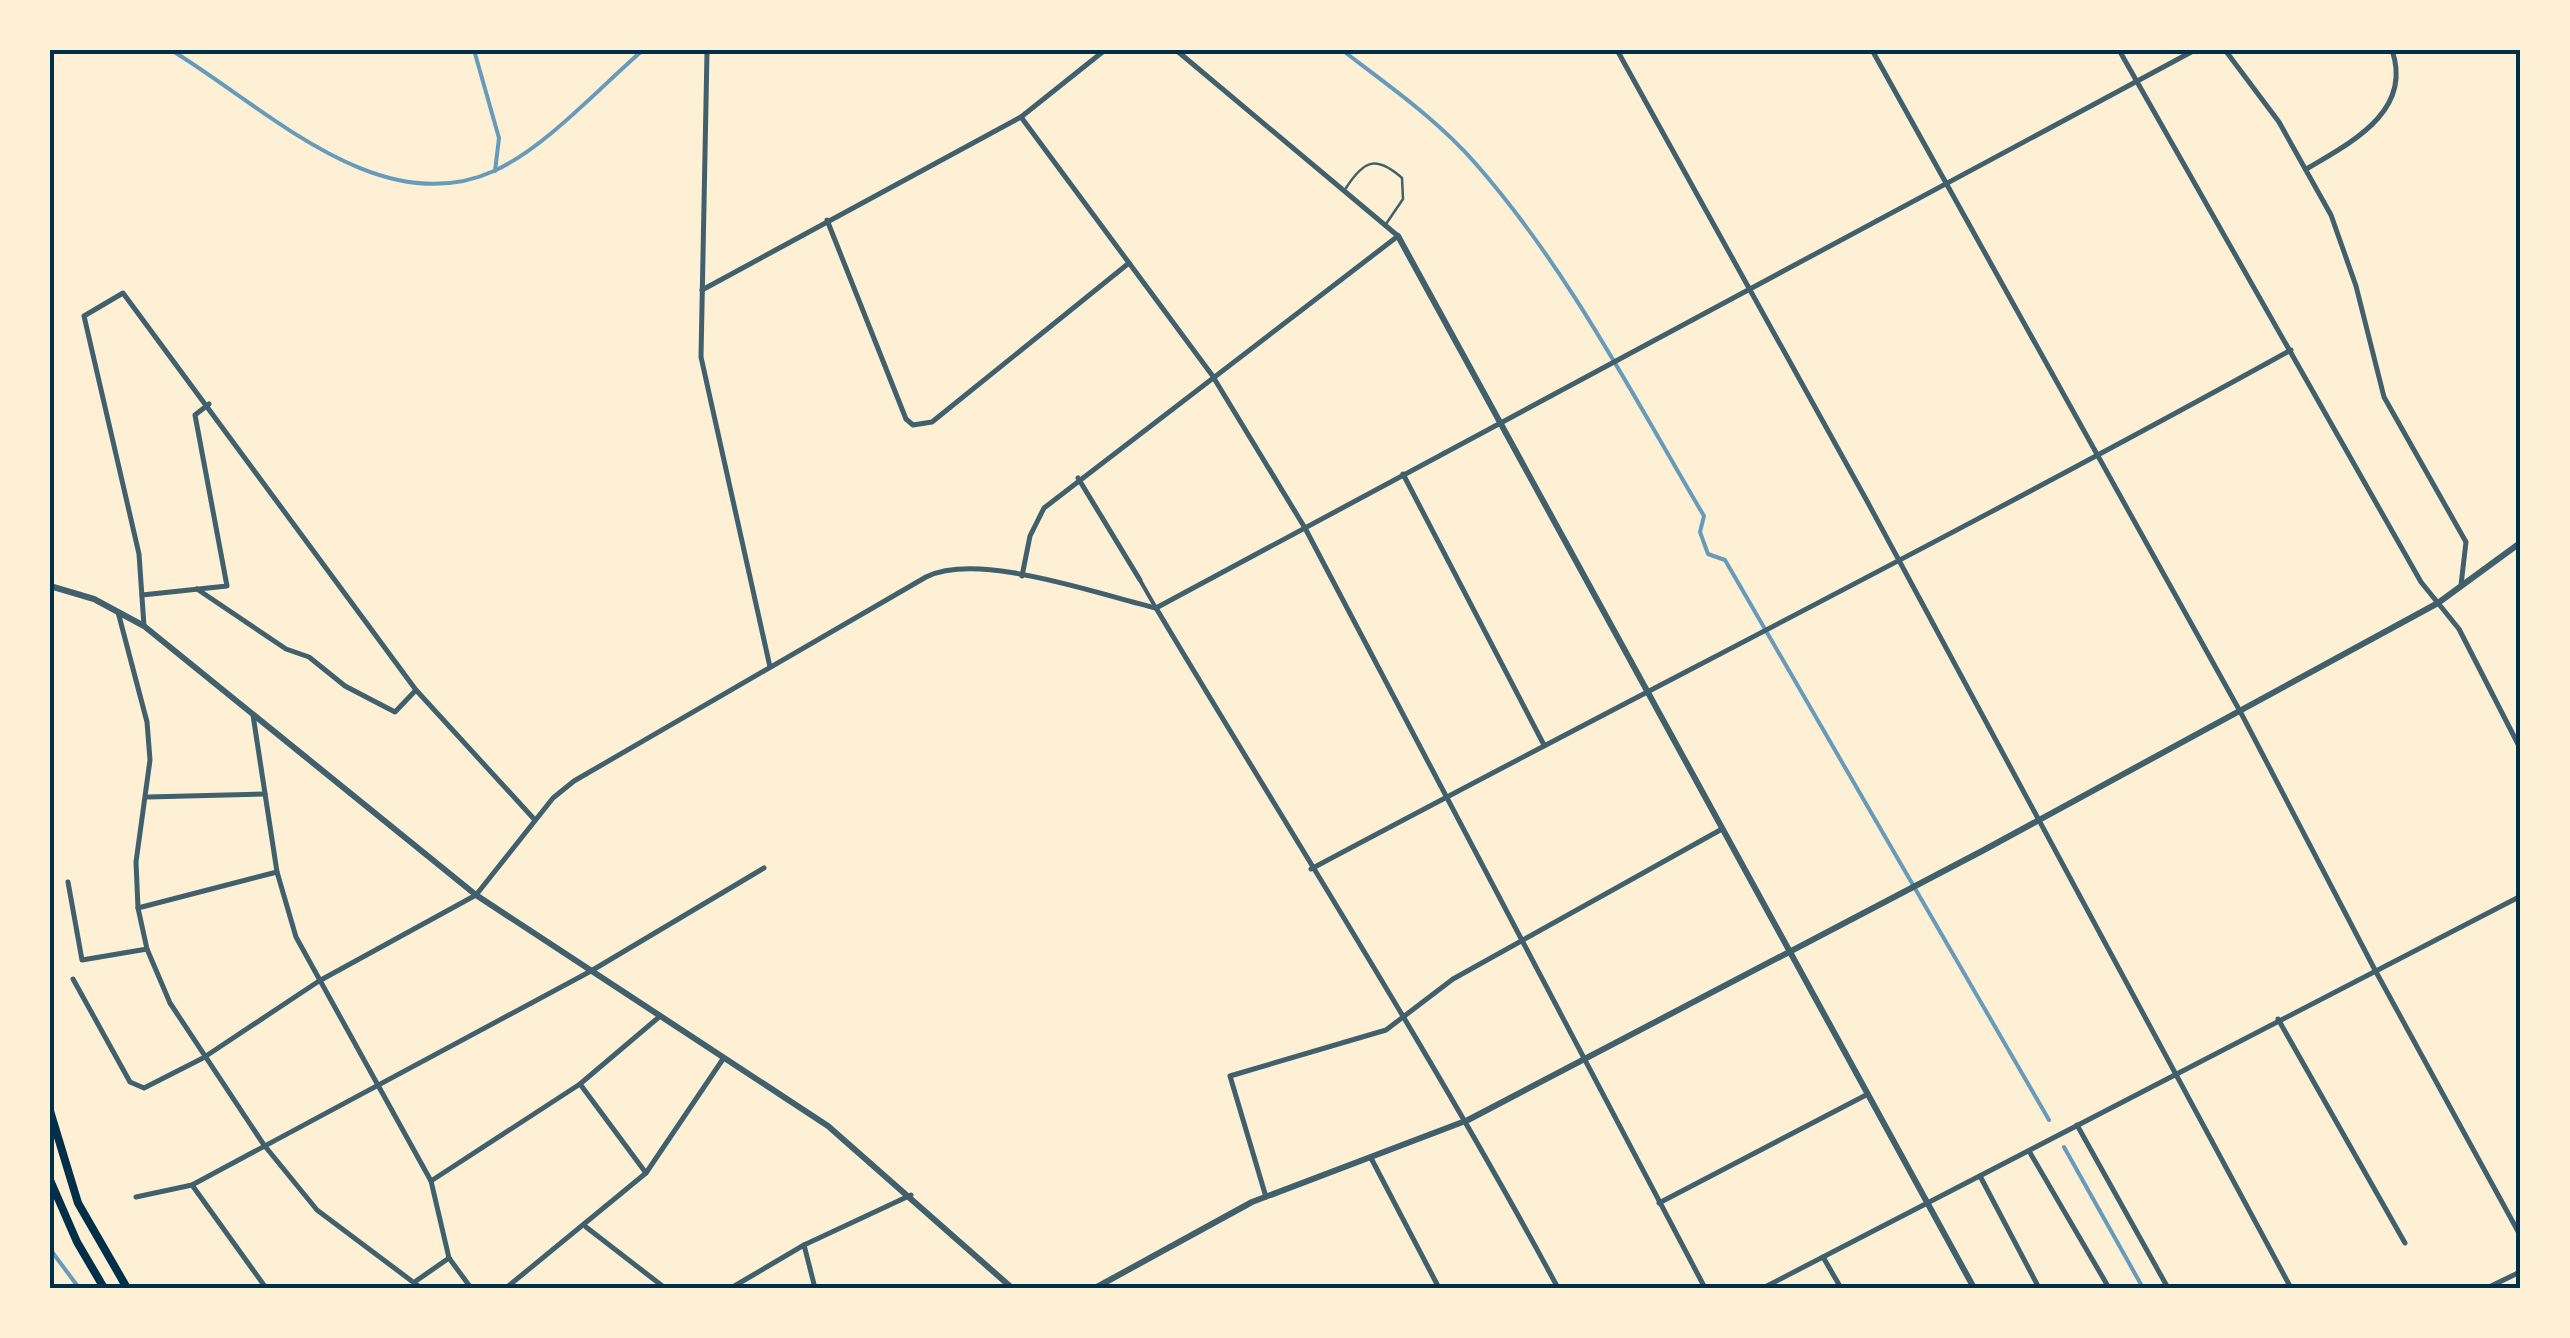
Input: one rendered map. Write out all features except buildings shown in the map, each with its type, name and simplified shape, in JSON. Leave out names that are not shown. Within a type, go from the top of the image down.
[{"type":"main road","points":[[50,1111],[78,1203],[127,1288]]},
{"type":"main road","points":[[50,1180],[77,1242],[104,1288]]},
{"type":"street","points":[[702,290],[1021,117],[1104,50]]},
{"type":"street","points":[[1176,50],[1398,236],[1974,1288]]},
{"type":"street","points":[[1617,50],[2040,820],[2291,1288]]},
{"type":"street","points":[[1872,50],[2242,713],[2375,970],[2520,1235]]},
{"type":"street","points":[[2119,50],[2420,582],[2459,628],[2520,748]]},
{"type":"street","points":[[73,979],[136,1087],[144,1088],[204,1058],[318,981],[476,894],[534,819],[574,781],[942,569],[988,567],[1156,608],[1497,421],[2195,50]]},
{"type":"street","points":[[2225,50],[2308,168],[2341,242],[2384,397],[2466,542],[2461,587]]},
{"type":"street","points":[[2308,168],[2371,128],[2390,108],[2396,77],[2392,50]]},
{"type":"street","points":[[707,52],[701,358],[770,667]]},
{"type":"street","points":[[1021,117],[1212,375],[1305,528],[1705,1288]]},
{"type":"street","points":[[827,220],[906,420],[913,425],[932,422],[1129,263]]},
{"type":"street","points":[[1022,576],[1036,522],[1044,508],[1212,375],[1398,236]]},
{"type":"street","points":[[144,626],[139,554],[84,316],[123,293],[209,404],[344,596],[416,690],[534,819]]},
{"type":"street","points":[[1310,869],[1646,690],[1899,563],[2291,350]]},
{"type":"street","points":[[142,595],[227,586],[195,416],[209,404]]},
{"type":"street","points":[[1403,474],[1544,745]]},
{"type":"street","points":[[1078,478],[1310,869],[1468,1120],[1558,1288]]},
{"type":"street","points":[[1096,1288],[1180,1239],[1266,1197],[1468,1120],[1791,952],[2242,713],[2438,603],[2520,543]]},
{"type":"street","points":[[50,586],[117,610],[144,626],[476,894],[828,1126],[910,1194],[1012,1288]]},
{"type":"street","points":[[197,589],[286,649],[309,656],[375,704],[395,712],[416,690]]},
{"type":"street","points":[[117,610],[147,722],[150,760],[136,862],[138,908],[147,949],[170,1003],[264,1145],[317,1210],[421,1288]]},
{"type":"street","points":[[253,715],[278,872],[296,937],[431,1181],[449,1258],[471,1288]]},
{"type":"street","points":[[147,797],[265,794]]},
{"type":"street","points":[[1266,1197],[1230,1076],[1386,1030],[1435,990],[1724,828]]},
{"type":"street","points":[[136,1198],[192,1185],[590,971],[764,868]]},
{"type":"street","points":[[138,908],[278,872]]},
{"type":"street","points":[[68,882],[82,960],[147,949]]},
{"type":"street","points":[[1763,1288],[2517,898]]},
{"type":"street","points":[[431,1181],[580,1084],[659,1017]]},
{"type":"street","points":[[2278,1019],[2405,1243]]},
{"type":"street","points":[[506,1288],[586,1227],[646,1173],[723,1059]]},
{"type":"street","points":[[580,1084],[646,1173]]},
{"type":"street","points":[[1659,1203],[1868,1094]]},
{"type":"street","points":[[2077,1124],[2168,1288]]},
{"type":"street","points":[[2029,1150],[2109,1288]]},
{"type":"street","points":[[1371,1158],[1439,1288]]},
{"type":"street","points":[[1980,1176],[2039,1288]]},
{"type":"street","points":[[192,1185],[266,1288]]},
{"type":"street","points":[[731,1288],[804,1245],[910,1194]]},
{"type":"street","points":[[586,1227],[664,1288]]},
{"type":"street","points":[[804,1245],[815,1288]]},
{"type":"street","points":[[1823,1257],[1840,1288]]},
{"type":"street","points":[[416,1281],[449,1258]]},
{"type":"street","points":[[2486,1288],[2520,1272]]},
{"type":"lane","points":[[1344,192],[1364,163],[1385,163],[1402,178],[1405,192],[1384,226]]},
{"type":"waterway","points":[[171,50],[324,151],[366,170],[408,182],[451,183],[494,171],[533,148],[643,50]]},
{"type":"waterway","points":[[474,50],[499,138],[495,171]]},
{"type":"waterway","points":[[1342,50],[1461,148],[1509,204],[1570,290],[1704,516],[1700,532],[1708,554],[1725,560],[2049,1120]]},
{"type":"waterway","points":[[2064,1147],[2143,1288]]},
{"type":"waterway","points":[[50,1249],[79,1288]]}]
